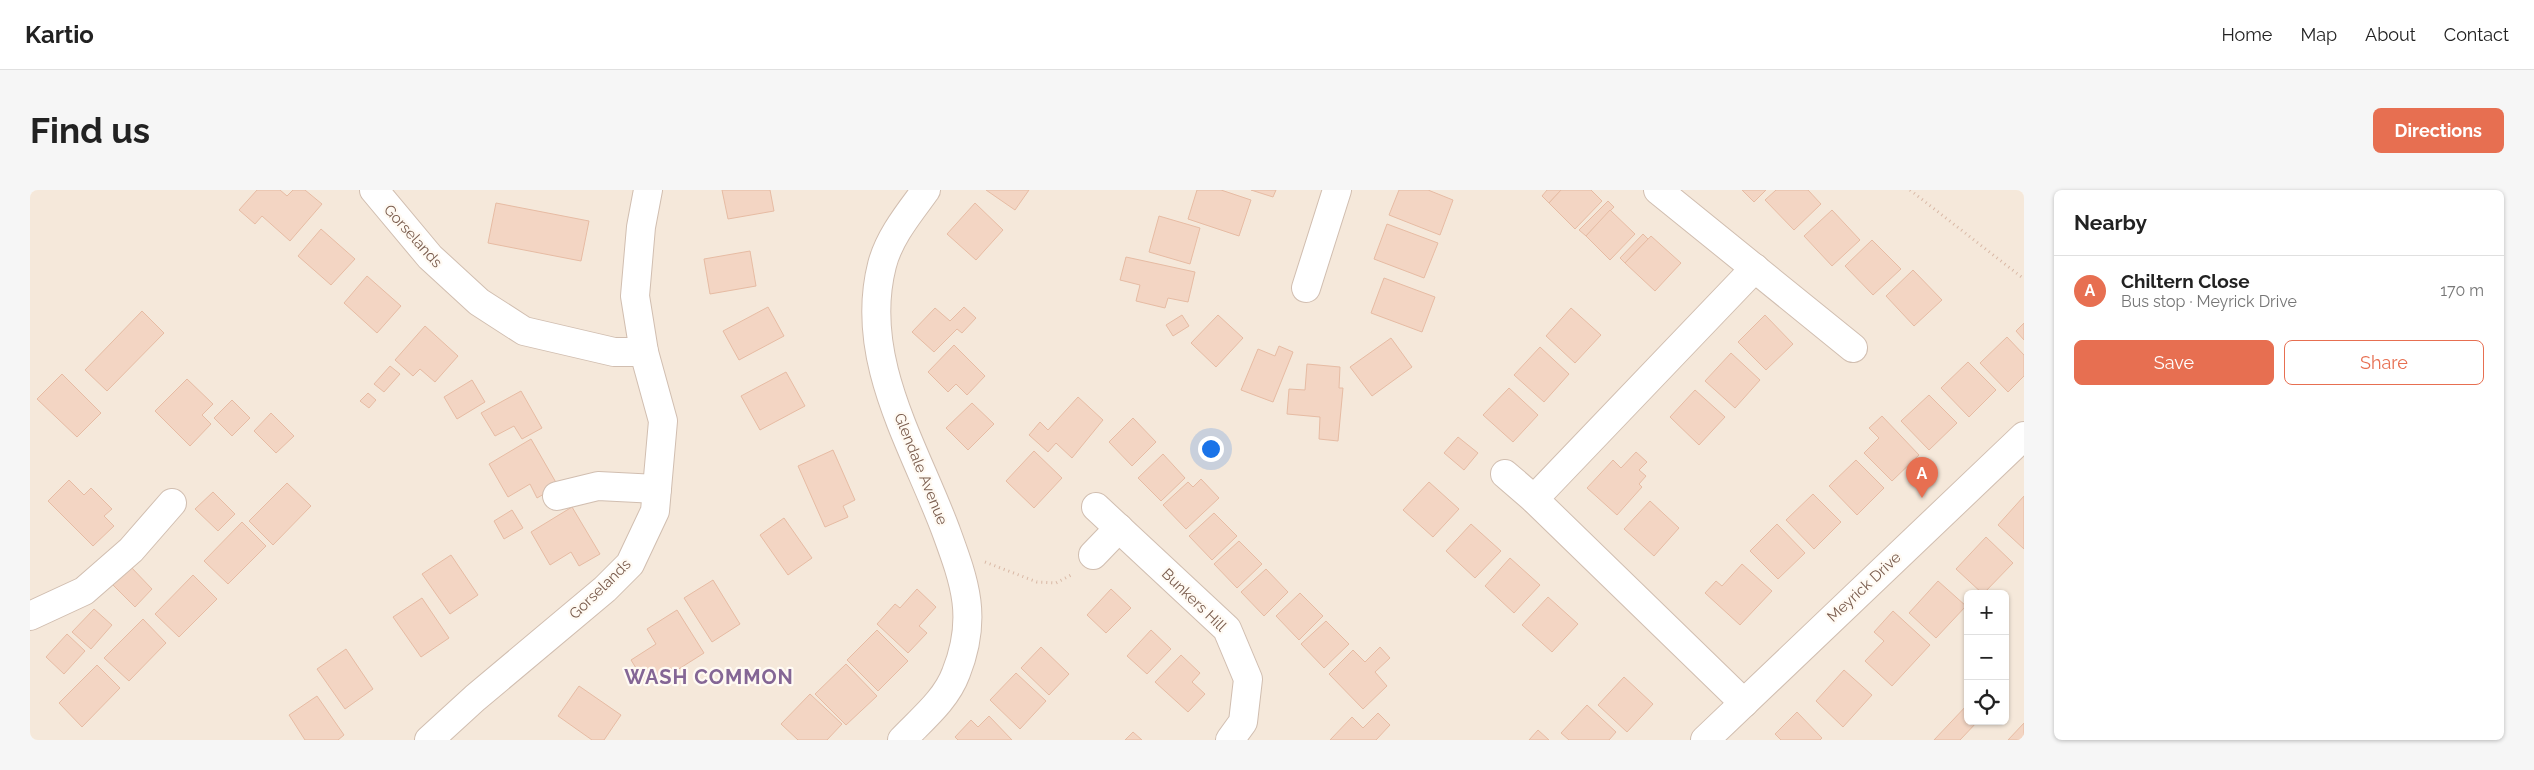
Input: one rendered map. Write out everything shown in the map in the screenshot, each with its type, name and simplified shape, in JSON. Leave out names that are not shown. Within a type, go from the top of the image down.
[{"type":"street","name":"Gorselands","points":[[374,190],[430,257],[479,302],[524,331],[614,352],[644,352]]},
{"type":"street","name":"Gorselands","points":[[430,740],[475,698],[605,589],[630,564],[655,511],[663,421],[644,352],[635,296],[640,227],[648,190]]},
{"type":"street","name":"Glendale Avenue","points":[[902,740],[934,708],[956,674],[962,654],[968,613],[967,593],[949,539],[888,388],[876,337],[878,288],[882,263],[893,239],[926,190]]},
{"type":"street","points":[[1306,288],[1337,190]]},
{"type":"street","points":[[1658,190],[1853,348]]},
{"type":"street","points":[[1534,499],[1755,268]]},
{"type":"street","name":"Meyrick Drive","points":[[1705,740],[2024,436]]},
{"type":"street","points":[[1505,474],[1534,499],[1744,703]]},
{"type":"street","points":[[557,496],[598,486],[657,489]]},
{"type":"street","points":[[30,616],[84,591],[131,550],[172,503]]},
{"type":"street","name":"Bunkers Hill","points":[[1096,507],[1227,629],[1248,679],[1243,722],[1230,740]]},
{"type":"street","points":[[1093,554],[1119,528]]},
{"type":"path","points":[[1910,190],[2024,279]]},
{"type":"path","points":[[949,539],[986,562],[1037,582],[1056,583],[1074,574],[1093,554]]},
{"type":"shaded area","points":[[30,190],[2024,190],[2024,740],[30,740]]},
{"type":"building","points":[[257,190],[280,190],[287,196],[293,190],[305,190],[322,204],[290,241],[262,216],[255,224],[239,210]]},
{"type":"building","points":[[722,190],[770,190],[774,211],[728,219]]},
{"type":"building","points":[[986,190],[1029,190],[1015,210]]},
{"type":"building","points":[[1197,190],[1221,190],[1251,200],[1239,236],[1188,219]]},
{"type":"building","points":[[1251,190],[1276,190],[1273,197]]},
{"type":"building","points":[[1399,190],[1428,190],[1453,200],[1440,235],[1389,215]]},
{"type":"building","points":[[1547,190],[1561,190],[1549,203],[1542,196]]},
{"type":"building","points":[[1561,190],[1591,190],[1602,201],[1575,229],[1549,203]]},
{"type":"building","points":[[1742,190],[1766,190],[1754,202]]},
{"type":"building","points":[[1776,190],[1808,190],[1821,204],[1794,230],[1765,200]]},
{"type":"building","points":[[1608,201],[1614,207],[1586,236],[1579,230]]},
{"type":"building","points":[[496,203],[589,221],[581,261],[488,243]]},
{"type":"building","points":[[975,203],[1003,230],[976,260],[947,234]]},
{"type":"building","points":[[1610,210],[1635,234],[1610,260],[1586,236]]},
{"type":"building","points":[[1832,210],[1860,240],[1832,266],[1804,236]]},
{"type":"building","points":[[1159,216],[1200,228],[1190,264],[1149,252]]},
{"type":"building","points":[[1387,224],[1438,243],[1424,278],[1374,259]]},
{"type":"building","points":[[321,229],[355,259],[331,285],[298,256]]},
{"type":"building","points":[[1643,234],[1648,239],[1625,263],[1620,258]]},
{"type":"building","points":[[1651,236],[1681,263],[1655,291],[1625,263]]},
{"type":"building","points":[[1872,240],[1901,269],[1873,295],[1845,266]]},
{"type":"building","points":[[750,251],[756,286],[710,294],[704,259]]},
{"type":"building","points":[[1126,257],[1195,272],[1188,302],[1168,298],[1165,308],[1136,301],[1140,285],[1120,280]]},
{"type":"building","points":[[1913,270],[1942,300],[1914,326],[1886,296]]},
{"type":"building","points":[[367,276],[401,306],[377,333],[344,303]]},
{"type":"building","points":[[1384,278],[1435,297],[1422,332],[1371,313]]},
{"type":"building","points":[[768,307],[784,336],[739,360],[723,331]]},
{"type":"building","points":[[964,307],[976,318],[962,333],[957,329],[934,352],[912,332],[935,308],[950,321]]},
{"type":"building","points":[[1571,308],[1601,335],[1575,363],[1546,336]]},
{"type":"building","points":[[142,311],[164,333],[107,391],[85,370]]},
{"type":"building","points":[[1182,315],[1189,326],[1173,336],[1166,325]]},
{"type":"building","points":[[1218,315],[1243,338],[1216,367],[1191,343]]},
{"type":"building","points":[[1765,315],[1793,344],[1766,370],[1738,342]]},
{"type":"building","points":[[2024,323],[2024,340],[2016,331]]},
{"type":"building","points":[[425,326],[458,356],[435,382],[420,369],[413,376],[395,360]]},
{"type":"building","points":[[2007,337],[2024,355],[2024,376],[2008,392],[1980,363]]},
{"type":"building","points":[[1391,338],[1412,367],[1372,396],[1350,367]]},
{"type":"building","points":[[954,345],[985,376],[967,395],[956,384],[948,392],[928,372]]},
{"type":"building","points":[[1279,346],[1293,352],[1273,402],[1241,390],[1258,349],[1275,356]]},
{"type":"building","points":[[1540,347],[1569,374],[1544,402],[1514,375]]},
{"type":"building","points":[[1731,353],[1760,380],[1735,408],[1705,381]]},
{"type":"building","points":[[1968,362],[1996,390],[1969,417],[1941,388]]},
{"type":"building","points":[[1307,364],[1340,367],[1339,388],[1343,388],[1338,441],[1319,439],[1320,417],[1287,414],[1289,389],[1305,390]]},
{"type":"building","points":[[390,366],[400,374],[384,392],[374,384]]},
{"type":"building","points":[[786,372],[805,406],[760,430],[741,396]]},
{"type":"building","points":[[62,374],[101,413],[77,437],[37,399]]},
{"type":"building","points":[[187,379],[213,404],[202,415],[211,424],[190,446],[155,411]]},
{"type":"building","points":[[472,380],[485,402],[457,419],[444,397]]},
{"type":"building","points":[[1509,388],[1538,415],[1513,442],[1483,415]]},
{"type":"building","points":[[1695,390],[1725,417],[1699,445],[1670,417]]},
{"type":"building","points":[[521,391],[542,428],[522,439],[514,426],[495,436],[481,413]]},
{"type":"building","points":[[368,393],[376,400],[369,408],[360,401]]},
{"type":"building","points":[[1929,395],[1957,423],[1929,450],[1901,421]]},
{"type":"building","points":[[1078,397],[1103,420],[1072,458],[1056,443],[1048,452],[1029,435],[1040,422],[1048,430]]},
{"type":"building","points":[[232,400],[250,418],[232,436],[214,418]]},
{"type":"building","points":[[972,403],[994,424],[968,450],[946,428]]},
{"type":"building","points":[[271,413],[294,436],[276,453],[254,431]]},
{"type":"building","points":[[1882,416],[1919,455],[1892,481],[1864,453],[1879,438],[1869,428]]},
{"type":"building","points":[[1133,418],[1156,442],[1132,466],[1109,442]]},
{"type":"building","points":[[1458,437],[1478,453],[1464,470],[1444,453]]},
{"type":"building","points":[[531,439],[558,486],[537,498],[530,484],[508,497],[489,464]]},
{"type":"building","points":[[833,450],[855,500],[843,506],[848,517],[825,527],[798,466]]},
{"type":"building","points":[[1034,451],[1062,478],[1034,508],[1006,481]]},
{"type":"building","points":[[1636,452],[1647,462],[1639,470],[1646,476],[1639,484],[1642,487],[1617,515],[1587,488],[1613,460],[1621,468]]},
{"type":"building","points":[[1163,454],[1185,478],[1161,501],[1138,478]]},
{"type":"building","points":[[1856,460],[1884,488],[1857,515],[1829,486]]},
{"type":"building","points":[[1201,479],[1219,498],[1186,529],[1163,505],[1188,482],[1193,487]]},
{"type":"building","points":[[69,480],[84,495],[91,488],[112,509],[104,516],[114,526],[93,546],[48,501]]},
{"type":"building","points":[[1429,482],[1459,509],[1433,537],[1403,510]]},
{"type":"building","points":[[287,483],[311,506],[273,545],[249,521]]},
{"type":"building","points":[[213,492],[235,514],[218,531],[195,509]]},
{"type":"building","points":[[1813,494],[1841,522],[1814,549],[1786,520]]},
{"type":"building","points":[[2024,496],[2024,549],[1998,525]]},
{"type":"building","points":[[1650,501],[1679,528],[1654,556],[1624,529]]},
{"type":"building","points":[[572,507],[600,554],[579,566],[571,552],[550,565],[531,532]]},
{"type":"building","points":[[512,510],[523,528],[504,539],[494,521]]},
{"type":"building","points":[[1214,513],[1237,536],[1212,560],[1189,536]]},
{"type":"building","points":[[784,518],[812,558],[788,575],[760,535]]},
{"type":"building","points":[[242,522],[266,546],[228,584],[204,561]]},
{"type":"building","points":[[1471,524],[1501,551],[1475,578],[1446,551]]},
{"type":"building","points":[[1777,524],[1805,553],[1778,579],[1750,551]]},
{"type":"building","points":[[1986,537],[2013,563],[1987,590],[1979,590],[1956,569]]},
{"type":"building","points":[[1239,541],[1262,564],[1237,588],[1214,564]]},
{"type":"building","points":[[451,555],[478,595],[450,614],[422,574]]},
{"type":"building","points":[[1510,558],[1540,585],[1514,613],[1485,586]]},
{"type":"building","points":[[1742,564],[1772,591],[1740,625],[1705,593],[1716,581],[1722,586]]},
{"type":"building","points":[[130,566],[152,589],[135,607],[112,584]]},
{"type":"building","points":[[1266,569],[1288,592],[1264,616],[1241,592]]},
{"type":"building","points":[[193,575],[217,599],[179,637],[155,614]]},
{"type":"building","points":[[713,580],[740,624],[712,642],[684,598]]},
{"type":"building","points":[[1938,581],[1964,604],[1964,608],[1936,638],[1909,613]]},
{"type":"building","points":[[917,589],[936,607],[919,626],[927,633],[908,653],[877,624],[895,604],[900,608]]},
{"type":"building","points":[[1111,589],[1131,608],[1106,633],[1087,615]]},
{"type":"building","points":[[1300,593],[1323,616],[1299,640],[1276,616]]},
{"type":"building","points":[[1548,597],[1578,624],[1552,652],[1522,625]]},
{"type":"building","points":[[422,598],[449,638],[421,657],[393,617]]},
{"type":"building","points":[[94,609],[112,625],[91,649],[72,632]]},
{"type":"building","points":[[677,610],[704,653],[674,672],[671,668],[646,684],[631,660],[656,644],[647,629]]},
{"type":"building","points":[[1893,611],[1930,645],[1892,686],[1865,661],[1884,641],[1874,632]]},
{"type":"building","points":[[143,619],[166,643],[129,681],[104,658]]},
{"type":"building","points":[[1326,621],[1349,644],[1324,668],[1301,644]]},
{"type":"building","points":[[877,630],[908,661],[878,691],[847,660]]},
{"type":"building","points":[[1151,630],[1171,649],[1147,674],[1127,656]]},
{"type":"building","points":[[67,634],[85,651],[64,674],[46,657]]},
{"type":"building","points":[[1041,647],[1069,674],[1049,695],[1021,668]]},
{"type":"building","points":[[1380,647],[1390,658],[1375,672],[1387,686],[1363,709],[1329,674],[1353,650],[1365,662]]},
{"type":"building","points":[[346,649],[373,689],[345,709],[317,669]]},
{"type":"building","points":[[1181,655],[1200,673],[1192,682],[1205,694],[1188,712],[1155,682]]},
{"type":"building","points":[[846,664],[877,696],[846,725],[815,694]]},
{"type":"building","points":[[97,665],[120,688],[82,727],[59,703]]},
{"type":"building","points":[[1844,670],[1872,695],[1843,727],[1816,701]]},
{"type":"building","points":[[1016,673],[1046,701],[1020,729],[990,700]]},
{"type":"building","points":[[1624,677],[1653,704],[1627,732],[1598,705]]},
{"type":"building","points":[[579,686],[621,715],[604,740],[592,740],[558,716]]},
{"type":"building","points":[[810,694],[842,724],[827,740],[798,740],[781,724]]},
{"type":"building","points":[[317,696],[344,735],[338,740],[305,740],[289,715]]},
{"type":"building","points":[[1587,705],[1616,732],[1609,740],[1569,740],[1561,733]]},
{"type":"building","points":[[1964,708],[1964,725],[1974,725],[1960,740],[1934,740]]},
{"type":"building","points":[[1797,712],[1822,738],[1820,740],[1781,740],[1775,734]]},
{"type":"building","points":[[1378,713],[1390,725],[1376,740],[1330,740],[1352,717],[1363,728]]},
{"type":"building","points":[[989,716],[1012,740],[958,740],[955,737],[971,720],[978,727]]},
{"type":"building","points":[[2024,723],[2024,740],[2008,740]]},
{"type":"building","points":[[1538,730],[1549,740],[1529,740]]},
{"type":"building","points":[[1133,732],[1142,740],[1125,740]]},
{"type":"place","name":"Chiltern Close","points":[[1922,498]]},
{"type":"district","name":"WASH COMMON","points":[[709,677]]}]
